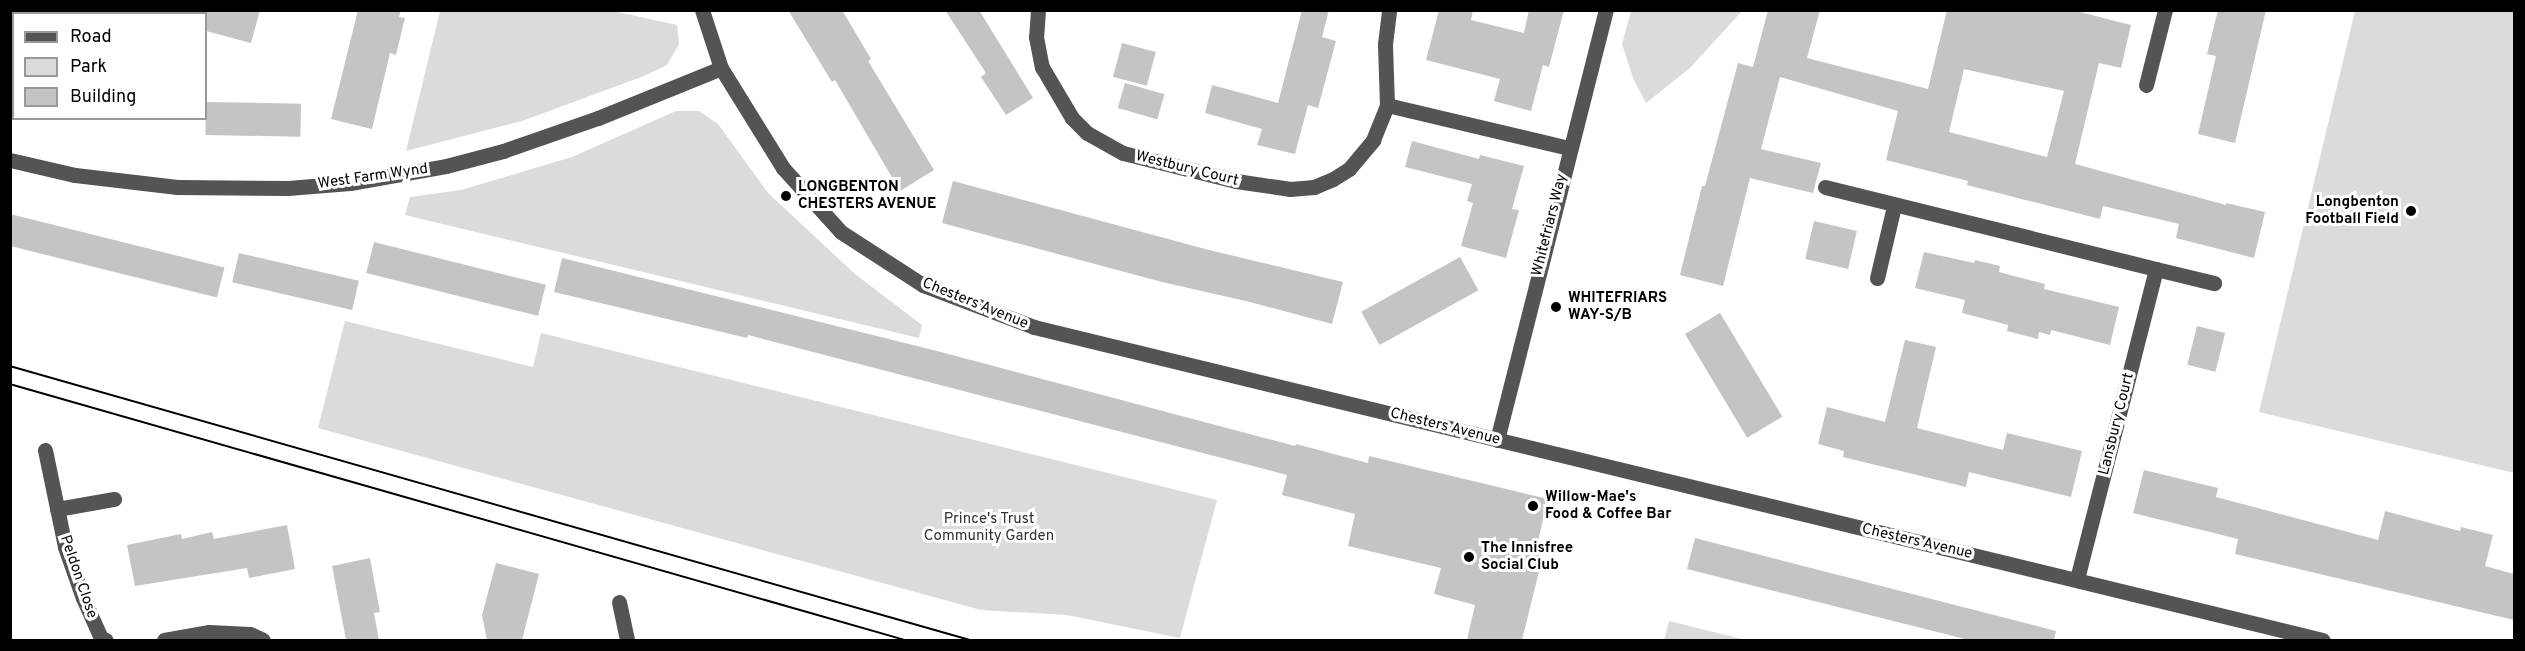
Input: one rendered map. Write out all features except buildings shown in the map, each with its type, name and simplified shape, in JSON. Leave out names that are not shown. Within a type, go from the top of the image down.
[{"type":"street","name":"Chesters Avenue","points":[[702,10],[721,68],[783,168],[842,232],[923,285],[1034,327],[2323,640]]},
{"type":"street","name":"Westbury Court","points":[[1038,10],[1036,37],[1038,54],[1049,82],[1072,118],[1087,133],[1123,153],[1259,186],[1290,189],[1314,187],[1349,169],[1362,155],[1381,125],[1388,105],[1385,44],[1389,10]]},
{"type":"street","name":"Whitefriars Way","points":[[1497,440],[1569,148],[1606,10]]},
{"type":"street","points":[[2146,86],[2165,10]]},
{"type":"street","name":"West Farm Wynd","points":[[10,160],[75,175],[177,187],[288,188],[350,183],[446,166],[503,151],[598,118],[721,68]]},
{"type":"street","points":[[1388,105],[1569,148]]},
{"type":"street","points":[[1825,188],[2214,283]]},
{"type":"street","points":[[1877,278],[1894,206]]},
{"type":"street","name":"Lansbury Court","points":[[2078,579],[2156,269]]},
{"type":"street","name":"Peldon Close","points":[[45,450],[65,547],[83,598],[101,638],[106,640]]},
{"type":"street","points":[[57,509],[114,499]]},
{"type":"street","points":[[619,603],[624,640]]},
{"type":"street","points":[[164,640],[209,632],[250,634],[263,640]]},
{"type":"green space","points":[[1631,10],[1742,11],[1690,68],[1646,103],[1633,78],[1622,44]]},
{"type":"green space","points":[[440,11],[613,11],[677,25],[679,44],[667,65],[644,76],[522,121],[406,151]]},
{"type":"green space","name":"Longbenton Football Field","points":[[2355,11],[2514,11],[2514,473],[2259,412]]},
{"type":"green space","points":[[676,111],[699,111],[718,124],[768,193],[855,274],[922,325],[919,338],[405,215],[410,197],[461,190],[572,157]]},
{"type":"green space","name":"Prince's Trust Community Garden","points":[[345,321],[533,367],[541,333],[1217,500],[1180,638],[1067,615],[981,610],[318,428]]},
{"type":"green space","points":[[1669,621],[1746,640],[1664,640]]},
{"type":"tram line","points":[[10,366],[970,640]]},
{"type":"tram line","points":[[10,384],[905,640]]},
{"type":"place","name":"LONGBENTON CHESTERS AVENUE","points":[[786,196]]},
{"type":"place","name":"Longbenton Football Field","points":[[2411,211]]},
{"type":"place","name":"WHITEFRIARS WAY-S/B","points":[[1556,307]]},
{"type":"place","name":"Willow-Mae's Food & Coffee Bar","points":[[1533,506]]},
{"type":"place","name":"The Innisfree Social Club","points":[[1469,557]]}]
